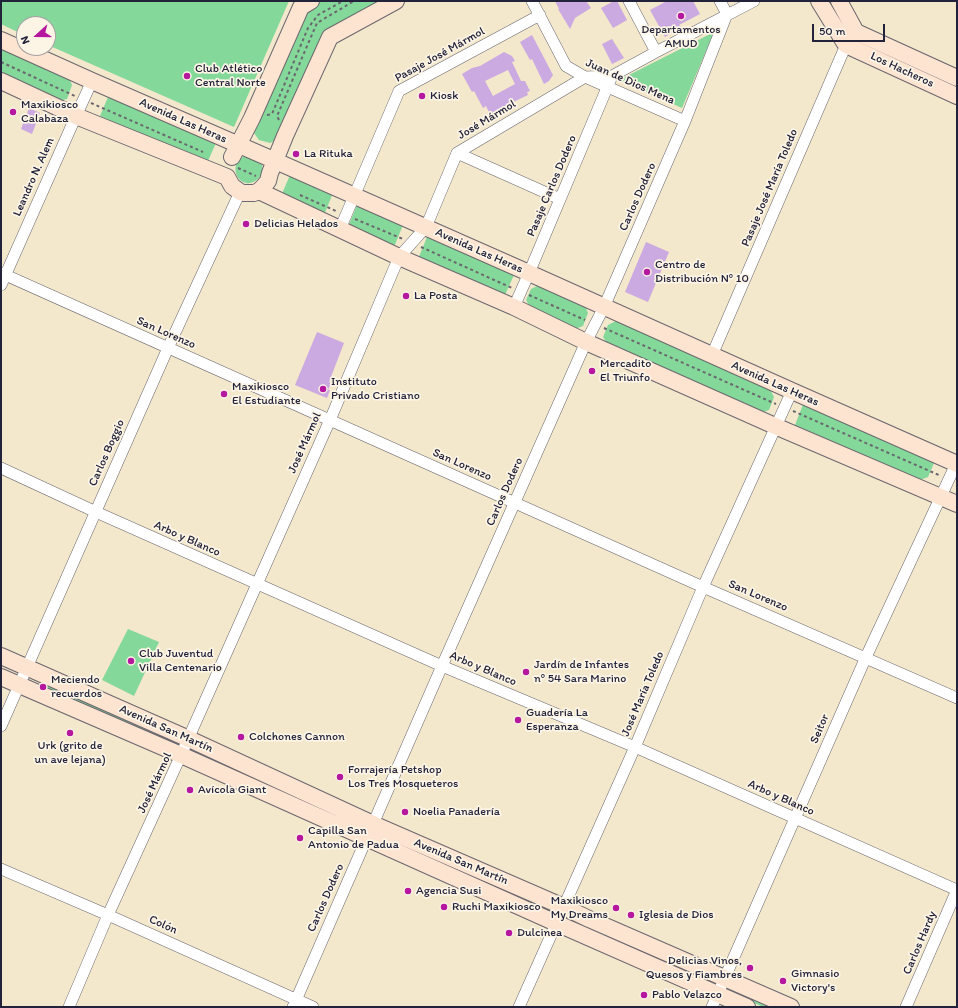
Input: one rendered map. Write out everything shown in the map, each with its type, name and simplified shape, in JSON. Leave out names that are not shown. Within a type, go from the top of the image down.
[{"type":"main road","points":[[250,170],[252,118],[301,6],[311,1]]},
{"type":"main road","points":[[250,170],[285,136],[330,37],[396,1]]},
{"type":"main road","points":[[819,1],[851,39]]},
{"type":"main road","points":[[839,1],[851,39]]},
{"type":"main road","name":"Los Hacheros","points":[[851,39],[957,78]]},
{"type":"main road","name":"Los Hacheros","points":[[851,39],[957,96]]},
{"type":"main road","name":"Avenida Las Heras","points":[[1,40],[92,81],[343,222],[399,257],[514,307],[586,342],[957,504]]},
{"type":"main road","name":"Avenida Las Heras","points":[[1,81],[76,116],[250,170],[354,196],[956,464]]},
{"type":"main road","name":"Avenida San Martín","points":[[1,656],[189,739],[370,831],[715,1000],[748,1007]]},
{"type":"main road","name":"Avenida San Martín","points":[[1,677],[181,755],[564,907],[724,979],[791,1007]]},
{"type":"street","name":"Juan de Dios Mena","points":[[532,1],[566,66],[585,77],[685,121]]},
{"type":"street","points":[[628,1],[656,52]]},
{"type":"street","points":[[720,1],[727,14],[754,1]]},
{"type":"street","name":"José Mármol","points":[[69,1007],[108,915],[189,739],[330,420],[399,257],[426,227],[457,153],[585,77],[612,76],[727,14]]},
{"type":"street","name":"Carlos Dodero","points":[[294,1003],[586,342],[604,307],[685,121],[727,14]]},
{"type":"street","name":"Pasaje José Mármol","points":[[343,222],[399,91],[540,16]]},
{"type":"street","name":"Pasaje José María Toledo","points":[[712,355],[851,39]]},
{"type":"street","name":"Pasaje Carlos Dodero","points":[[514,307],[612,76]]},
{"type":"street","name":"Leandro N. Alem","points":[[2,278],[92,81]]},
{"type":"street","points":[[457,153],[560,199]]},
{"type":"street","name":"Carlos Boggio","points":[[1,726],[168,348],[250,170]]},
{"type":"street","name":"San Lorenzo","points":[[2,278],[168,348],[703,587],[957,698]]},
{"type":"street","name":"José María Toledo","points":[[519,1007],[635,746],[703,587],[792,391]]},
{"type":"street","name":"Seitor","points":[[715,1000],[796,819],[866,657],[956,464]]},
{"type":"street","name":"Arbo y Blanco","points":[[1,468],[96,512],[442,666],[635,746],[957,890]]},
{"type":"street","name":"Colón","points":[[1,869],[108,915],[294,1003],[313,1007]]},
{"type":"street","name":"Carlos Hardy","points":[[906,1007],[957,890]]},
{"type":"path","points":[[252,118],[272,114],[308,28],[318,15],[343,1]]},
{"type":"path","points":[[1,62],[206,154]]},
{"type":"path","points":[[296,193],[343,222],[411,243],[949,480]]},
{"type":"green space","name":"Club Atlético Central Norte","points":[[1,1],[289,1],[234,127],[56,49],[56,16],[16,16],[16,31],[1,24]]},
{"type":"green space","points":[[321,1],[383,1],[327,32],[276,140],[270,143],[259,140],[254,133],[253,127],[302,19],[311,7]]},
{"type":"green space","points":[[714,32],[682,108],[619,80]]},
{"type":"green space","points":[[1,45],[16,52],[16,56],[26,56],[68,75],[72,85],[67,99],[58,101],[1,75]]},
{"type":"green space","points":[[108,97],[216,143],[207,163],[100,116]]},
{"type":"green space","points":[[245,156],[258,159],[262,165],[263,168],[261,175],[256,181],[246,183],[237,176],[235,169],[236,165],[240,159]]},
{"type":"green space","points":[[290,175],[333,193],[324,215],[281,196]]},
{"type":"green space","points":[[357,205],[403,225],[394,247],[348,227]]},
{"type":"green space","points":[[427,237],[514,275],[504,297],[418,259]]},
{"type":"green space","points":[[539,285],[585,306],[588,313],[583,326],[575,329],[530,307],[526,300],[531,289]]},
{"type":"green space","points":[[618,320],[769,387],[774,397],[769,410],[758,414],[609,346],[603,337],[608,325]]},
{"type":"green space","points":[[804,402],[927,455],[934,463],[928,477],[920,480],[795,425]]},
{"type":"green space","name":"Club Juventud Villa Centenario","points":[[128,629],[159,642],[134,696],[102,680]]},
{"type":"green space","points":[[43,681],[171,736],[168,743],[40,688]]},
{"type":"green space","points":[[579,920],[711,978],[708,984],[577,926]]},
{"type":"green space","points":[[737,987],[782,1007],[763,1007],[734,994]]},
{"type":"building","points":[[555,1],[586,1],[591,8],[575,18],[570,29]]},
{"type":"building","points":[[614,1],[617,1],[627,20],[613,28],[601,8]]},
{"type":"building","points":[[667,1],[693,1],[700,14],[679,25],[681,27],[665,37],[650,10]]},
{"type":"building","points":[[532,35],[553,75],[549,81],[544,84],[532,59],[530,60],[520,42]]},
{"type":"building","points":[[612,39],[624,58],[612,64],[602,44]]},
{"type":"building","points":[[504,52],[512,56],[515,61],[512,62],[521,81],[525,81],[530,91],[527,92],[528,95],[509,104],[510,106],[491,116],[486,106],[483,108],[474,91],[472,92],[462,74],[472,68],[480,66]],"holes":[[[508,70],[515,84],[493,96],[485,81]]]},
{"type":"building","points":[[29,108],[40,113],[32,134],[21,129]]},
{"type":"building","name":"Centro de Distribución Nº 10","points":[[646,242],[669,252],[648,302],[625,292]]},
{"type":"building","points":[[317,332],[344,343],[329,382],[331,383],[327,398],[295,385]]},
{"type":"place","name":"Departamentos AMUD","points":[[681,16]]},
{"type":"place","name":"Club Atlético Central Norte","points":[[187,76]]},
{"type":"place","name":"Kiosk","points":[[422,96]]},
{"type":"place","name":"Maxikiosco Calabaza","points":[[13,112]]},
{"type":"place","name":"La Rituka","points":[[296,154]]},
{"type":"place","name":"Delicias Helados","points":[[246,224]]},
{"type":"place","name":"Centro de Distribución Nº 10","points":[[647,272]]},
{"type":"place","name":"La Posta","points":[[406,296]]},
{"type":"place","name":"Mercadito El Triunfo","points":[[592,371]]},
{"type":"place","name":"Instituto Privado Cristiano","points":[[323,389]]},
{"type":"place","name":"Maxikiosco El Estudiante","points":[[224,394]]},
{"type":"place","name":"Club Juventud Villa Centenario","points":[[131,661]]},
{"type":"place","name":"Jardín de Infantes nº 54 Sara Marino","points":[[526,672]]},
{"type":"place","name":"Meciendo recuerdos","points":[[43,687]]},
{"type":"place","name":"Guadería La Esperanza","points":[[518,720]]},
{"type":"place","name":"Urk (grito de un ave lejana)","points":[[70,733]]},
{"type":"place","name":"Colchones Cannon","points":[[241,737]]},
{"type":"place","name":"Forrajería Petshop Los Tres Mosqueteros","points":[[340,777]]},
{"type":"place","name":"Avícola Giant","points":[[190,790]]},
{"type":"place","name":"Noelia Panadería","points":[[405,812]]},
{"type":"place","name":"Capilla San Antonio de Padua","points":[[300,838]]},
{"type":"place","name":"Agencia Susi","points":[[408,891]]},
{"type":"place","name":"Ruchi Maxikiosco","points":[[444,907]]},
{"type":"place","name":"Maxikiosco My Dreams","points":[[616,908]]},
{"type":"place","name":"Iglesia de Dios","points":[[631,915]]},
{"type":"place","name":"Dulcinea","points":[[509,933]]},
{"type":"place","name":"Delicias Vinos, Quesos y Fiambres","points":[[750,968]]},
{"type":"place","name":"Gimnasio Victory's","points":[[783,981]]},
{"type":"place","name":"Pablo Velazco","points":[[644,995]]}]
